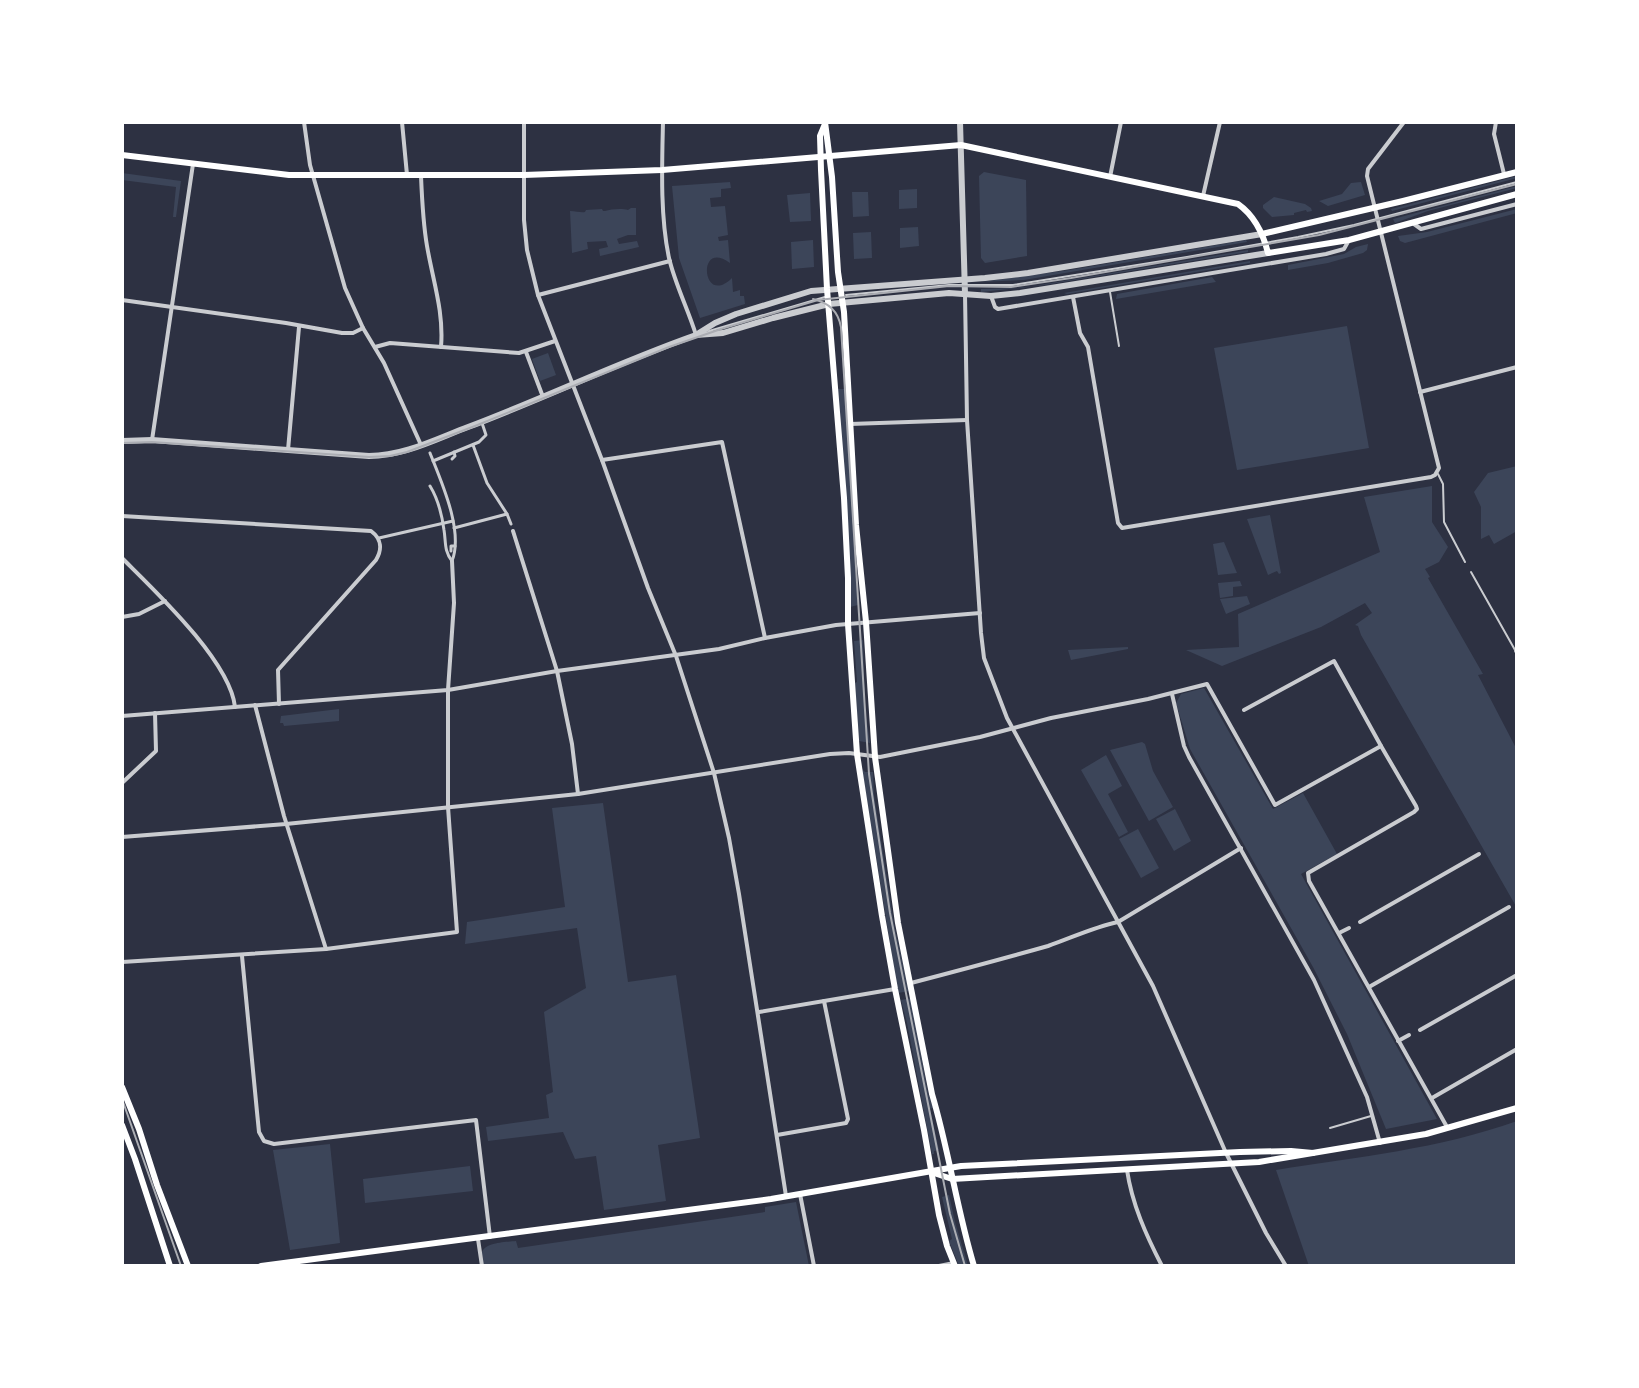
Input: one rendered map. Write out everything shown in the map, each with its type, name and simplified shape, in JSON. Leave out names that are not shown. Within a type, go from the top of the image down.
[{"type":"main road","points":[[825,123],[842,296],[875,757],[893,894],[932,1094],[974,1266]]},
{"type":"main road","points":[[825,123],[820,136],[820,156],[844,498],[857,754],[895,989],[943,1232],[954,1265]]},
{"type":"main road","points":[[122,155],[289,175],[524,175],[662,170],[961,145],[1238,204],[1247,211],[1262,234],[1268,253],[1349,240],[1517,194]]},
{"type":"main road","points":[[1262,234],[1517,172]]},
{"type":"main road","points":[[122,1087],[188,1266]]},
{"type":"main road","points":[[931,1172],[952,1179],[1280,1159],[1448,1129],[1517,1108]]},
{"type":"main road","points":[[122,1127],[170,1266]]},
{"type":"main road","points":[[261,1266],[786,1196],[950,1168],[1226,1153],[1313,1153]]},
{"type":"street","points":[[304,122],[313,176],[340,273],[363,328],[421,445]]},
{"type":"street","points":[[402,122],[407,176]]},
{"type":"street","points":[[524,122],[524,220],[527,250],[538,295],[676,656],[714,773],[729,838],[786,1196]]},
{"type":"street","points":[[663,122],[665,231],[670,261],[696,335]]},
{"type":"street","points":[[960,122],[967,420],[984,658],[1007,718],[1153,986],[1226,1153],[1286,1266]]},
{"type":"street","points":[[1110,177],[1121,122]]},
{"type":"street","points":[[1203,196],[1220,122]]},
{"type":"street","points":[[1073,297],[1080,333],[1088,347],[1118,523],[1122,528],[1431,477],[1439,468],[1367,172],[1404,122]]},
{"type":"street","points":[[1496,122],[1494,134],[1504,176]]},
{"type":"street","points":[[152,440],[193,164]]},
{"type":"street","points":[[421,176],[423,220],[441,311],[441,347]]},
{"type":"street","points":[[1412,222],[1421,229],[1517,204]]},
{"type":"street","points":[[122,441],[152,440],[380,456],[421,445],[481,422],[696,335],[736,314],[811,291],[828,297],[955,280],[964,282],[1262,234]]},
{"type":"street","points":[[991,296],[998,309],[1063,299],[1326,254],[1344,249],[1349,240]]},
{"type":"street","points":[[696,335],[723,333],[828,297],[949,293],[991,296],[1268,253]]},
{"type":"street","points":[[538,295],[670,261]]},
{"type":"street","points":[[1055,287],[1063,299]]},
{"type":"street","points":[[122,300],[349,333],[363,328]]},
{"type":"street","points":[[288,450],[299,327]]},
{"type":"street","points":[[375,347],[390,343],[526,352],[555,341]]},
{"type":"street","points":[[526,352],[543,397]]},
{"type":"street","points":[[1420,392],[1517,367]]},
{"type":"street","points":[[850,424],[967,420]]},
{"type":"street","points":[[433,461],[453,456],[479,442],[486,435],[481,422]]},
{"type":"street","points":[[602,460],[722,442],[765,638]]},
{"type":"street","points":[[473,445],[487,483],[507,514],[557,671],[572,744],[578,794]]},
{"type":"street","points":[[122,962],[326,949],[457,932],[448,807],[448,690],[455,540],[444,487],[430,453]]},
{"type":"street","points":[[444,487],[432,488],[443,523],[446,553],[452,561]]},
{"type":"street","points":[[454,528],[507,514]]},
{"type":"street","points":[[122,516],[371,531],[378,538],[380,549],[376,560],[278,670],[279,704]]},
{"type":"street","points":[[378,538],[453,521]]},
{"type":"street","points":[[451,551],[451,546],[455,546]]},
{"type":"street","points":[[122,558],[165,601],[202,645],[226,679],[235,707]]},
{"type":"street","points":[[122,617],[139,614],[165,601]]},
{"type":"street","points":[[122,716],[448,690],[557,671],[719,649],[848,624],[980,613]]},
{"type":"street","points":[[1244,710],[1334,661],[1417,809],[1308,873],[1309,881],[1448,1129]]},
{"type":"street","points":[[122,837],[286,824],[578,794],[821,755],[841,753],[875,757],[980,737],[1207,684],[1275,805],[1381,746]]},
{"type":"street","points":[[1172,694],[1184,746],[1314,980],[1367,1097],[1380,1143]]},
{"type":"street","points":[[255,705],[286,824],[326,949]]},
{"type":"street","points":[[122,783],[156,751],[155,713]]},
{"type":"street","points":[[1227,719],[1233,716]]},
{"type":"street","points":[[911,983],[1006,958],[1118,922],[1241,848]]},
{"type":"street","points":[[1360,922],[1479,854]]},
{"type":"street","points":[[1369,987],[1509,907]]},
{"type":"street","points":[[1339,933],[1349,928]]},
{"type":"street","points":[[242,956],[259,1132],[264,1141],[274,1144],[476,1120],[490,1237]]},
{"type":"street","points":[[1420,1030],[1517,975]]},
{"type":"street","points":[[758,1012],[895,989]]},
{"type":"street","points":[[777,1135],[846,1123],[848,1119],[824,1001]]},
{"type":"street","points":[[1398,1041],[1409,1035]]},
{"type":"street","points":[[1431,1098],[1517,1049]]},
{"type":"street","points":[[1127,1170],[1144,1231],[1162,1266]]},
{"type":"street","points":[[800,1194],[814,1266]]},
{"type":"street","points":[[478,1239],[482,1266]]},
{"type":"street","points":[[939,1266],[954,1265]]},
{"type":"lane","points":[[842,296],[964,282],[1001,286],[1025,284],[1265,243],[1377,219],[1517,182]]},
{"type":"lane","points":[[1110,291],[1119,346]]},
{"type":"lane","points":[[1437,472],[1443,484],[1444,522],[1465,562]]},
{"type":"lane","points":[[1471,572],[1516,651]]},
{"type":"lane","points":[[1330,1128],[1372,1115]]},
{"type":"shaded area","points":[[984,172],[1026,180],[1027,256],[985,263],[981,258],[979,176]]},
{"type":"shaded area","points":[[122,173],[181,181],[176,217],[173,217],[176,187],[122,180]]},
{"type":"shaded area","points":[[1517,176],[1392,211],[1391,209]]},
{"type":"shaded area","points":[[730,182],[731,188],[721,189],[721,197],[710,198],[711,207],[725,206],[728,235],[718,237],[719,241],[728,240],[730,263],[719,258],[712,259],[707,272],[714,285],[722,285],[732,278],[733,292],[740,290],[745,304],[700,318],[679,258],[672,186]]},
{"type":"shaded area","points":[[1361,182],[1365,195],[1328,206],[1319,201],[1342,194],[1351,183]]},
{"type":"shaded area","points":[[1517,186],[1395,223],[1393,219]]},
{"type":"shaded area","points":[[917,189],[917,208],[899,209],[899,190]]},
{"type":"shaded area","points":[[852,192],[868,192],[869,216],[853,217]]},
{"type":"shaded area","points":[[810,193],[811,221],[790,222],[787,195]]},
{"type":"shaded area","points":[[1274,197],[1305,204],[1312,211],[1272,217],[1263,205]]},
{"type":"shaded area","points":[[636,208],[636,235],[617,239],[619,244],[637,241],[639,247],[600,256],[599,249],[608,247],[606,241],[587,242],[588,249],[572,253],[570,211]]},
{"type":"shaded area","points":[[1517,209],[1517,213],[1405,243],[1398,236],[1427,232]]},
{"type":"shaded area","points":[[918,227],[919,246],[900,248],[900,228]]},
{"type":"shaded area","points":[[871,232],[872,258],[854,259],[853,233]]},
{"type":"shaded area","points":[[813,240],[814,267],[792,269],[791,242]]},
{"type":"shaded area","points":[[1246,240],[1024,280],[981,282],[1069,270]]},
{"type":"shaded area","points":[[1368,244],[1363,253],[1288,270],[1288,265],[1344,254]]},
{"type":"shaded area","points":[[1248,250],[1248,252],[1032,286]]},
{"type":"shaded area","points":[[1250,261],[1250,263],[1064,293]]},
{"type":"shaded area","points":[[1212,277],[1216,282],[1116,299],[1117,294]]},
{"type":"shaded area","points":[[1016,288],[981,292],[981,289]]},
{"type":"shaded area","points":[[1347,326],[1369,448],[1237,470],[1214,348]]},
{"type":"shaded area","points":[[548,353],[556,375],[540,381],[532,359]]},
{"type":"shaded area","points":[[837,389],[846,389],[857,561],[858,605],[850,607]]},
{"type":"shaded area","points":[[1517,466],[1517,531],[1494,544],[1489,535],[1481,539],[1481,507],[1474,492],[1488,473]]},
{"type":"shaded area","points":[[1432,486],[1432,522],[1448,547],[1439,562],[1425,569],[1483,674],[1478,675],[1517,750],[1517,908],[1355,625],[1372,613],[1365,603],[1321,627],[1222,666],[1186,650],[1239,647],[1238,614],[1380,552],[1364,497]]},
{"type":"shaded area","points":[[1270,515],[1281,573],[1277,571],[1268,575],[1247,519]]},
{"type":"shaded area","points":[[1224,542],[1237,573],[1218,575],[1213,544]]},
{"type":"shaded area","points":[[1240,581],[1242,586],[1233,587],[1233,596],[1220,598],[1218,583]]},
{"type":"shaded area","points":[[1247,596],[1250,604],[1226,614],[1220,599]]},
{"type":"shaded area","points":[[863,640],[865,709],[870,743],[859,741],[855,683],[854,641]]},
{"type":"shaded area","points":[[1128,647],[1071,660],[1068,650]]},
{"type":"shaded area","points":[[1204,688],[1273,809],[1303,793],[1337,854],[1301,874],[1437,1119],[1386,1129],[1347,1034],[1313,967],[1190,749],[1176,703],[1181,694]]},
{"type":"shaded area","points":[[339,709],[339,721],[284,726],[280,723],[281,716]]},
{"type":"shaded area","points":[[1142,742],[1153,771],[1173,807],[1149,821],[1110,750]]},
{"type":"shaded area","points":[[1106,755],[1122,786],[1108,794],[1128,832],[1119,837],[1081,770]]},
{"type":"shaded area","points":[[862,769],[873,772],[894,924],[909,991],[898,993]]},
{"type":"shaded area","points":[[603,803],[628,982],[676,975],[700,1138],[658,1145],[666,1201],[604,1210],[596,1156],[575,1159],[563,1132],[488,1141],[486,1127],[549,1118],[546,1095],[553,1092],[544,1012],[586,988],[577,928],[465,944],[467,922],[565,907],[552,808]]},
{"type":"shaded area","points":[[1175,809],[1191,841],[1174,851],[1156,819]]},
{"type":"shaded area","points":[[1138,829],[1159,868],[1141,878],[1119,839]]},
{"type":"shaded area","points":[[911,998],[933,1108],[930,1109],[939,1150],[934,1154],[901,1000]]},
{"type":"shaded area","points":[[1517,1121],[1517,1266],[1309,1266],[1276,1170],[1458,1139]]},
{"type":"shaded area","points":[[330,1144],[340,1243],[290,1250],[273,1150]]},
{"type":"shaded area","points":[[470,1166],[473,1191],[365,1203],[363,1179]]},
{"type":"shaded area","points":[[949,1195],[968,1266],[959,1266],[949,1241],[952,1239],[942,1197]]},
{"type":"shaded area","points":[[796,1202],[809,1266],[483,1266],[482,1252],[497,1243],[516,1241],[518,1248],[765,1212],[765,1207]]},
{"type":"tram line","points":[[122,443],[152,442],[390,456],[475,426],[669,347],[818,300],[949,286],[1011,287],[1071,278],[1319,235],[1517,184]]},
{"type":"tram line","points":[[813,299],[832,308],[841,327],[869,774],[890,913],[950,1214],[965,1266]]},
{"type":"tram line","points":[[122,1099],[181,1266]]}]
